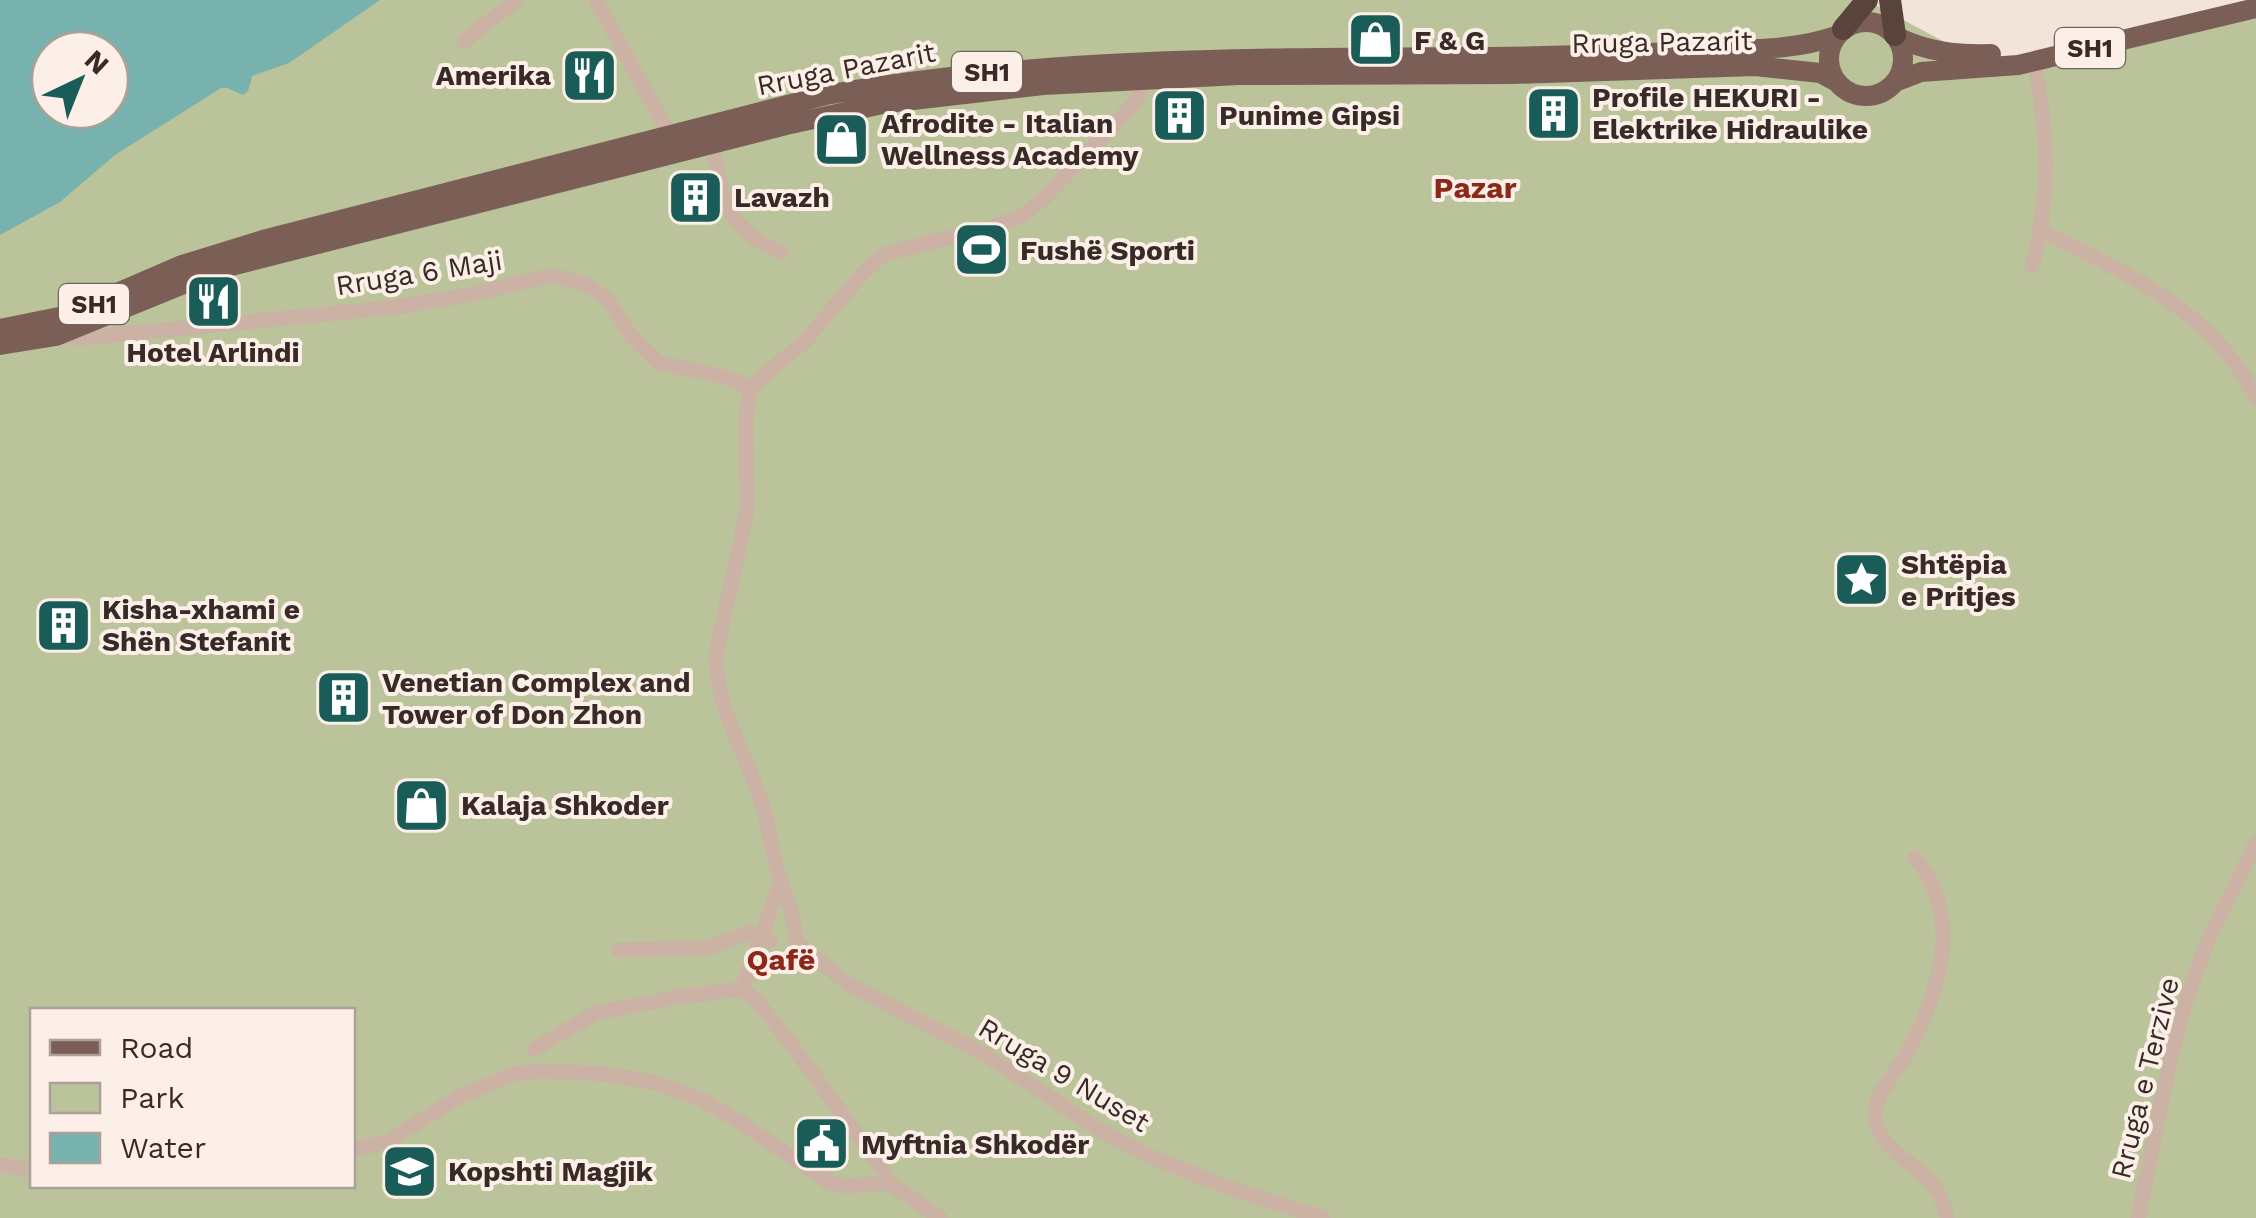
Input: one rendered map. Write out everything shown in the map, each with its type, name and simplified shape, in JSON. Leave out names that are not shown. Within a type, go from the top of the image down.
[{"type":"highway","points":[[1840,32],[1867,0]]},
{"type":"highway","points":[[1890,0],[1895,36]]},
{"type":"main road","name":"SH1","points":[[1840,32],[1855,23],[1872,22],[1921,49],[1961,55],[2016,53],[2232,0]]},
{"type":"main road","name":"SH1","points":[[1836,82],[1860,96],[1885,91],[1895,82],[1921,72],[2034,62],[2256,8]]},
{"type":"main road","name":"Rruga Pazarit","points":[[0,329],[64,316],[182,264],[281,235],[826,96],[904,82],[1034,67],[1796,47],[1840,32]]},
{"type":"main road","points":[[1836,82],[1829,67],[1829,50],[1840,32]]},
{"type":"main road","points":[[1895,36],[1902,50],[1902,67],[1895,82]]},
{"type":"main road","name":"Rruga Pazarit","points":[[56,336],[206,272],[887,103],[1009,88],[1257,74],[1514,74],[1755,66],[1820,73],[1836,82]]},
{"type":"main road","name":"SH1","points":[[0,345],[56,336]]},
{"type":"street","points":[[464,41],[516,0]]},
{"type":"street","points":[[596,0],[670,136]]},
{"type":"street","points":[[2032,266],[2042,231],[2048,182],[2034,62]]},
{"type":"street","points":[[619,950],[708,948],[757,936],[796,942],[790,904],[780,881],[760,798],[724,710],[716,668],[747,511],[746,416],[750,388],[807,339],[862,273],[884,254],[1000,225],[1032,208],[1132,106],[1140,94],[1142,80]]},
{"type":"street","points":[[712,144],[728,212],[754,236],[781,252]]},
{"type":"street","points":[[2042,231],[2138,281],[2190,315],[2233,356],[2256,398]]},
{"type":"street","name":"Rruga 6 Maji","points":[[56,336],[82,338],[397,307],[557,276],[584,284],[607,300],[643,350],[659,364],[729,378],[750,388]]},
{"type":"street","name":"Rruga e Terzive","points":[[2138,1218],[2171,1056],[2188,998],[2210,936],[2256,843]]},
{"type":"street","points":[[1914,858],[1936,892],[1944,926],[1944,948],[1922,1021],[1878,1098],[1875,1111],[1880,1131],[1890,1147],[1936,1185],[1945,1202],[1947,1218]]},
{"type":"street","points":[[742,989],[780,881]]},
{"type":"street","name":"Rruga 9 Nuset","points":[[796,942],[850,984],[988,1056],[1101,1132],[1226,1187],[1323,1218]]},
{"type":"street","points":[[534,1049],[596,1013],[742,989],[756,1000],[813,1072],[890,1184],[940,1218]]},
{"type":"street","points":[[355,1148],[386,1143],[457,1098],[512,1074],[595,1073],[657,1083],[700,1099],[830,1183],[890,1184]]},
{"type":"street","points":[[0,1165],[30,1170]]},
{"type":"green space","points":[[0,0],[1866,0],[1997,70],[2256,8],[2256,1218],[0,1218]]},
{"type":"water","points":[[0,0],[380,0],[289,63],[252,76],[243,95],[221,88],[115,155],[60,202],[0,235]]},
{"type":"place","name":"F & G","points":[[1375,40]]},
{"type":"place","name":"Amerika","points":[[590,75]]},
{"type":"place","name":"Profile HEKURI - Elektrike Hidraulike","points":[[1553,113]]},
{"type":"place","name":"Punime Gipsi","points":[[1180,115]]},
{"type":"place","name":"Afrodite - Italian Wellness Academy","points":[[842,139]]},
{"type":"place","name":"Lavazh","points":[[695,197]]},
{"type":"place","name":"Fushë Sporti","points":[[981,250]]},
{"type":"place","name":"Hotel Arlindi","points":[[213,301]]},
{"type":"place","name":"Shtëpia e Pritjes","points":[[1862,580]]},
{"type":"place","name":"Kisha-xhami e Shën Stefanit","points":[[63,625]]},
{"type":"place","name":"Venetian Complex and Tower of Don Zhon","points":[[343,698]]},
{"type":"place","name":"Kalaja Shkoder","points":[[422,805]]},
{"type":"place","name":"Myftnia Shkodër","points":[[822,1144]]},
{"type":"place","name":"Kopshti Magjik","points":[[409,1171]]},
{"type":"district","name":"Pazar","points":[[1475,187]]},
{"type":"district","name":"Qafë","points":[[781,959]]}]
